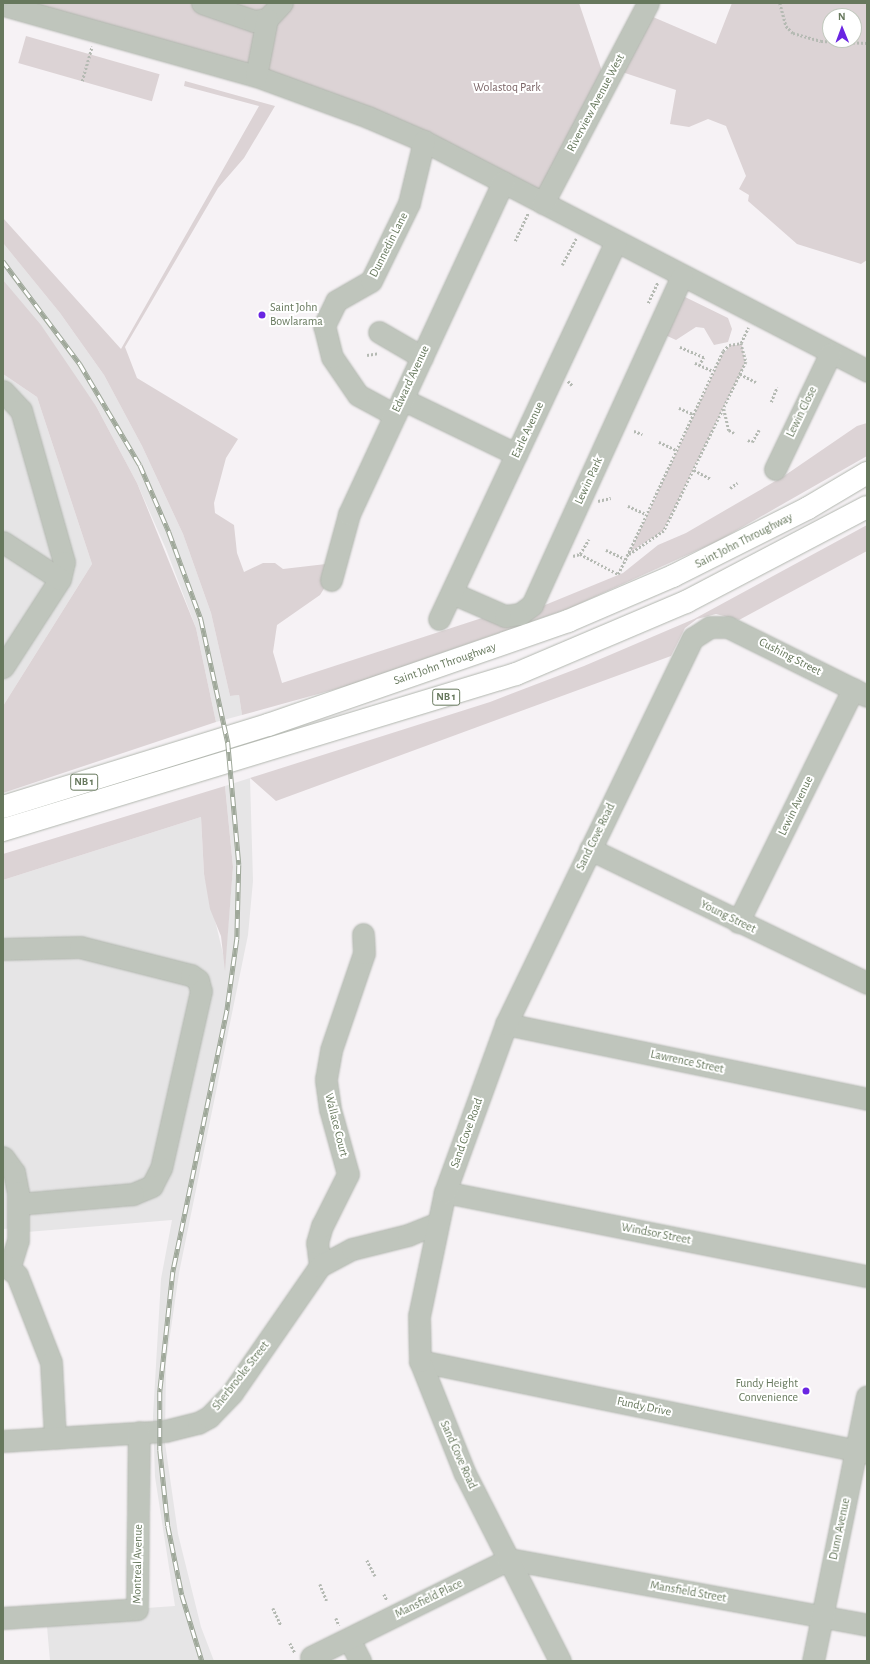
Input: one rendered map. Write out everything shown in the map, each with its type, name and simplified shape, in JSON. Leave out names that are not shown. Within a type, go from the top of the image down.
[{"type":"highway","name":"Saint John Throughway","points":[[3,807],[410,676],[623,599],[808,508],[867,473]]},
{"type":"highway","name":"NB 1","points":[[3,830],[516,674],[686,602],[867,507]]},
{"type":"highway","points":[[3,793],[164,756]]},
{"type":"street","points":[[202,3],[241,19],[267,19]]},
{"type":"street","points":[[256,76],[267,19],[282,3]]},
{"type":"street","name":"Riverview Avenue West","points":[[539,200],[648,3]]},
{"type":"street","points":[[3,5],[256,76],[424,141],[830,354],[867,371]]},
{"type":"street","name":"Dunnedin Lane","points":[[424,141],[409,203],[371,281],[336,302],[326,314],[324,326],[332,357],[358,396],[399,407],[516,454]]},
{"type":"street","name":"Edward Avenue","points":[[331,580],[346,521],[503,182]]},
{"type":"street","name":"Earle Avenue","points":[[439,618],[616,241]]},
{"type":"street","name":"Lewin Park","points":[[452,592],[501,616],[520,614],[532,605],[682,276]]},
{"type":"street","points":[[379,332],[422,357]]},
{"type":"street","name":"Lewin Close","points":[[775,469],[830,354]]},
{"type":"street","points":[[3,391],[21,410],[63,552],[60,579],[3,667]]},
{"type":"street","points":[[3,542],[60,579]]},
{"type":"street","name":"Cushing Street","points":[[710,627],[734,629],[860,692]]},
{"type":"street","name":"Sand Cove Road","points":[[560,1661],[448,1436],[420,1361],[419,1316],[437,1223],[445,1192],[506,1024],[689,645],[698,633],[710,627]]},
{"type":"street","name":"Lewin Avenue","points":[[738,922],[860,692]]},
{"type":"street","name":"Young Street","points":[[590,849],[738,922],[867,983]]},
{"type":"street","name":"Wallace Court","points":[[320,1266],[318,1243],[322,1226],[348,1174],[330,1109],[326,1079],[331,1050],[364,953],[363,934]]},
{"type":"street","points":[[3,949],[80,947],[190,975],[198,980],[201,991],[161,1168],[152,1186],[132,1194],[18,1204]]},
{"type":"street","name":"Lawrence Street","points":[[506,1024],[867,1099]]},
{"type":"street","points":[[3,1157],[14,1172],[18,1204],[18,1240],[7,1265],[53,1369],[55,1438]]},
{"type":"street","name":"Windsor Street","points":[[445,1192],[867,1276]]},
{"type":"street","name":"Sherbrooke Street","points":[[3,1441],[186,1428],[209,1417],[257,1358],[320,1266],[352,1250],[408,1235],[437,1223]]},
{"type":"street","name":"Fundy Drive","points":[[420,1361],[861,1452]]},
{"type":"street","name":"Dunn Avenue","points":[[813,1661],[822,1616],[861,1452],[867,1396]]},
{"type":"street","name":"Montreal Avenue","points":[[3,1618],[137,1609],[139,1432]]},
{"type":"street","name":"Mansfield Street","points":[[509,1559],[867,1625]]},
{"type":"street","name":"Mansfield Place","points":[[313,1661],[311,1657],[509,1559]]},
{"type":"street","points":[[349,1639],[360,1661]]},
{"type":"path","points":[[780,3],[786,26],[793,33],[821,41],[867,43]]},
{"type":"path","points":[[82,81],[96,31]]},
{"type":"path","points":[[514,241],[539,200]]},
{"type":"path","points":[[562,265],[584,224]]},
{"type":"path","points":[[648,303],[658,282]]},
{"type":"path","points":[[580,554],[618,574],[713,371],[726,348],[741,343],[748,328]]},
{"type":"path","points":[[627,556],[664,531],[740,374],[747,356],[741,343]]},
{"type":"path","points":[[680,347],[689,353],[704,358],[700,365]]},
{"type":"path","points":[[695,363],[713,371]]},
{"type":"path","points":[[740,374],[756,382]]},
{"type":"path","points":[[771,402],[777,387]]},
{"type":"path","points":[[679,408],[693,414]]},
{"type":"path","points":[[724,408],[729,430],[734,433]]},
{"type":"path","points":[[748,440],[752,442],[759,430]]},
{"type":"path","points":[[634,431],[642,434]]},
{"type":"path","points":[[659,442],[676,450]]},
{"type":"path","points":[[694,470],[711,479]]},
{"type":"path","points":[[730,488],[737,483]]},
{"type":"path","points":[[593,503],[611,498]]},
{"type":"path","points":[[628,506],[646,514]]},
{"type":"path","points":[[570,557],[580,554],[589,539]]},
{"type":"path","points":[[606,550],[625,559]]},
{"type":"path","points":[[367,1560],[375,1576]]},
{"type":"path","points":[[320,1584],[327,1601]]},
{"type":"path","points":[[273,1608],[281,1625]]},
{"type":"shaded area","points":[[3,243],[60,313],[104,375],[142,446],[183,534],[211,613],[230,696],[239,695],[242,715],[216,722],[196,628],[166,549],[137,483],[96,406],[3,280]]},
{"type":"shaded area","points":[[3,374],[37,397],[92,564],[3,706]]},
{"type":"shaded area","points":[[250,778],[253,881],[248,935],[179,1273],[166,1363],[165,1443],[178,1534],[201,1627],[214,1661],[50,1661],[46,1615],[175,1606],[155,1477],[153,1416],[161,1279],[172,1220],[27,1232],[26,1227],[3,1229],[3,880],[201,817],[204,874],[225,962],[233,867],[225,786]]},
{"type":"green space","name":"Wolastoq Park","points":[[3,3],[579,3],[606,83],[543,203],[424,141]]},
{"type":"green space","points":[[732,3],[867,3],[867,260],[861,264],[797,244],[748,201],[749,195],[739,189],[746,176],[726,126],[708,119],[689,127],[670,124],[676,90],[622,72],[653,17],[716,44]]},
{"type":"green space","points":[[26,36],[160,74],[152,101],[18,63]]},
{"type":"green space","points":[[185,81],[275,106],[244,158],[218,188],[125,347],[137,378],[238,439],[226,458],[214,503],[215,513],[234,525],[237,553],[244,572],[263,563],[275,563],[283,569],[326,564],[325,587],[320,595],[277,625],[273,652],[282,683],[482,618],[508,627],[523,624],[545,605],[623,573],[658,545],[686,533],[784,476],[857,426],[867,423],[867,456],[718,541],[570,608],[347,686],[242,715],[239,695],[230,696],[211,613],[183,534],[142,446],[104,375],[60,313],[3,243],[3,218],[121,349],[259,106],[184,86]]},
{"type":"green space","points":[[3,280],[41,325],[96,406],[137,483],[196,628],[216,722],[3,793],[3,706],[92,564],[37,397],[3,374]]},
{"type":"green space","points":[[685,297],[728,318],[732,329],[728,342],[714,345],[704,328],[696,327],[676,340],[665,335],[679,299]]},
{"type":"green space","points":[[731,345],[742,345],[745,363],[663,531],[630,552],[722,355]]},
{"type":"green space","points":[[867,525],[867,551],[739,620],[716,614],[697,619],[685,628],[671,656],[276,801],[250,778],[490,702],[584,666],[694,619]]},
{"type":"green space","points":[[225,786],[233,867],[225,971],[221,936],[210,909],[204,874],[201,817],[3,880],[3,854]]},
{"type":"railway","points":[[3,261],[80,364],[140,465],[169,532],[201,619],[228,743],[239,865],[237,939],[227,1011],[173,1272],[160,1392],[160,1450],[168,1526],[182,1595],[202,1661]]},
{"type":"place","name":"Saint John Bowlarama","points":[[262,315]]},
{"type":"place","name":"Fundy Height Convenience","points":[[806,1391]]}]
